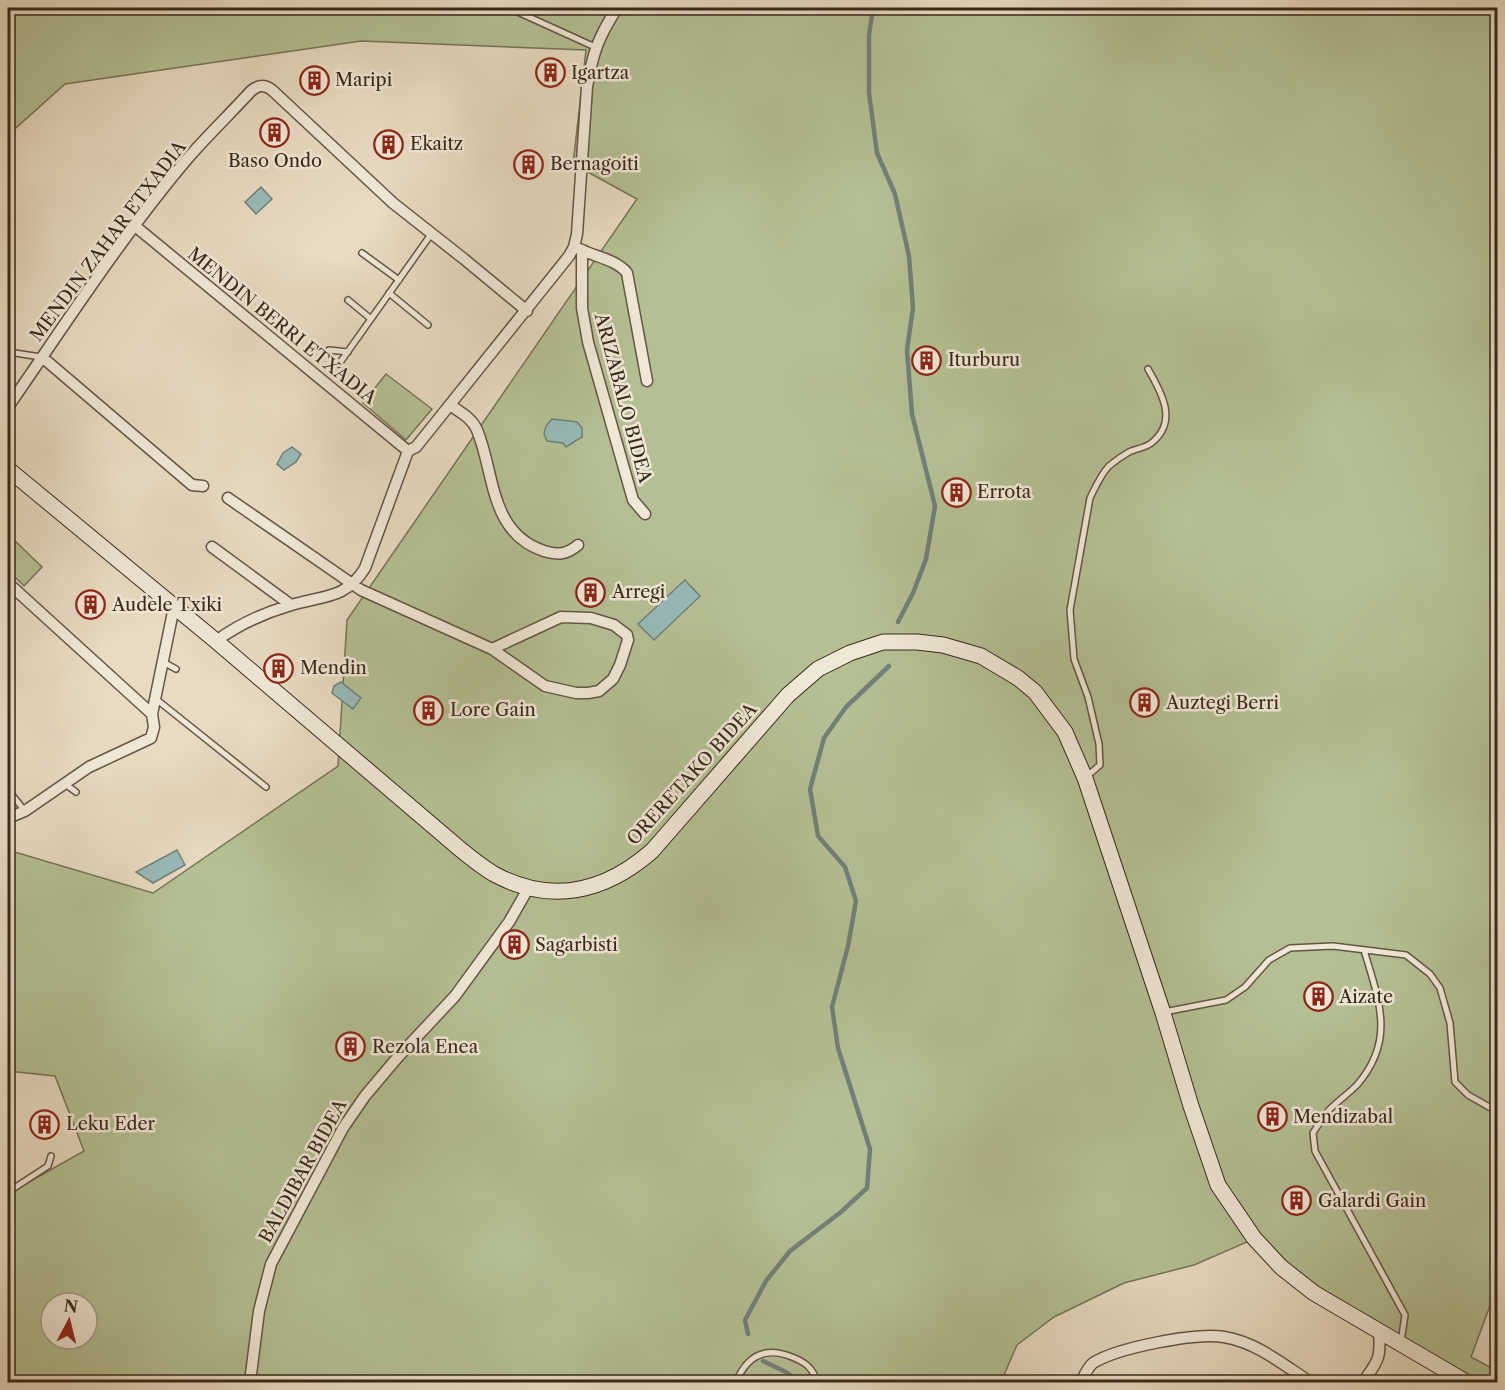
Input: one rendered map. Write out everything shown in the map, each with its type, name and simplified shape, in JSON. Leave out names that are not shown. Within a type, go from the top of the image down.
[{"type":"main road","name":"ORERETAKO BIDEA","points":[[8,469],[460,849],[492,873],[529,887],[555,891],[581,889],[599,885],[634,866],[652,850],[788,695],[818,669],[850,653],[883,642],[943,645],[981,656],[1018,678],[1035,692],[1065,732],[1085,778],[1218,1185],[1243,1224],[1268,1254],[1294,1278],[1314,1293],[1466,1383]]},
{"type":"street","name":"ARIZABALO BIDEA","points":[[617,8],[595,47],[587,87],[577,234],[582,308],[588,342],[633,500],[645,514]]},
{"type":"street","name":"MENDIN ZAHAR ETXADIA","points":[[8,407],[135,226],[188,158],[251,92],[260,86],[266,86],[272,90],[393,202],[526,311]]},
{"type":"street","name":"MENDIN BERRI ETXADIA","points":[[135,226],[408,451]]},
{"type":"street","name":"ARIZABALO BIDEA","points":[[216,642],[254,617],[291,605],[337,595],[352,584],[365,568],[408,451],[416,447],[578,248]]},
{"type":"street","name":"ARIZABALO BIDEA","points":[[578,248],[624,268],[627,273],[647,381]]},
{"type":"street","points":[[42,357],[192,485],[203,486]]},
{"type":"street","points":[[450,405],[466,415],[476,429],[495,499],[503,518],[513,530],[527,543],[559,555],[570,552],[578,546]]},
{"type":"street","points":[[228,498],[362,590],[492,649],[545,686],[576,693],[599,691],[613,679],[628,640],[627,635],[614,625],[591,618],[561,617],[492,649]]},
{"type":"street","points":[[212,547],[291,605]]},
{"type":"street","points":[[8,583],[152,714]]},
{"type":"street","points":[[8,818],[26,811],[89,767],[144,746],[151,738],[154,727],[152,714],[174,607]]},
{"type":"street","name":"BALDIBAR BIDEA","points":[[250,1383],[259,1311],[271,1264],[343,1128],[364,1096],[455,996],[509,922],[529,887]]},
{"type":"street","points":[[1363,1383],[1378,1361],[1381,1351],[1379,1332]]},
{"type":"street","points":[[1081,1383],[1091,1365],[1115,1352],[1193,1337],[1224,1337],[1256,1348],[1310,1383]]},
{"type":"lane","points":[[509,8],[595,47]]},
{"type":"lane","points":[[339,364],[432,233]]},
{"type":"lane","points":[[362,253],[399,280]]},
{"type":"lane","points":[[389,293],[428,325]]},
{"type":"lane","points":[[348,300],[371,319]]},
{"type":"lane","points":[[329,350],[348,352]]},
{"type":"lane","points":[[8,352],[42,357]]},
{"type":"lane","points":[[1085,778],[1100,765],[1099,744],[1088,697],[1074,659],[1070,610],[1090,498],[1098,482],[1108,467],[1129,452],[1150,444],[1163,431],[1167,412],[1162,394],[1148,369]]},
{"type":"lane","points":[[163,662],[176,669]]},
{"type":"lane","points":[[156,699],[266,787]]},
{"type":"lane","points":[[65,784],[76,792]]},
{"type":"lane","points":[[8,790],[26,811]]},
{"type":"lane","points":[[1163,1013],[1226,1000],[1245,987],[1269,960],[1290,948],[1333,946],[1406,955],[1430,974],[1440,988],[1450,1023],[1455,1082],[1468,1095],[1497,1112]]},
{"type":"lane","points":[[1364,950],[1374,985],[1382,1028],[1380,1043],[1373,1063],[1362,1078],[1328,1111],[1313,1133],[1315,1151],[1405,1315],[1401,1344]]},
{"type":"lane","points":[[8,1192],[48,1166],[51,1156]]},
{"type":"lane","points":[[736,1383],[742,1368],[752,1360],[765,1353],[779,1352],[797,1359],[813,1370],[817,1382]]},
{"type":"green space","points":[[8,8],[1497,8],[1498,1284],[1471,1357],[1497,1371],[1497,1382],[1466,1382],[1314,1293],[1249,1241],[1194,1265],[1124,1283],[1054,1317],[1017,1345],[1001,1382],[8,1382],[8,1194],[84,1151],[55,1076],[8,1071],[8,850],[153,893],[338,766],[347,620],[637,199],[573,164],[586,50],[361,41],[65,84],[8,135]]},
{"type":"green space","points":[[386,374],[432,409],[406,440],[363,403]]},
{"type":"green space","points":[[8,534],[42,567],[24,586],[8,570]]},
{"type":"water","points":[[261,187],[272,199],[256,214],[245,202]]},
{"type":"water","points":[[552,419],[577,422],[582,428],[582,437],[566,447],[563,443],[547,441],[544,434],[546,426]]},
{"type":"water","points":[[292,447],[301,454],[296,462],[284,470],[277,464],[283,453]]},
{"type":"water","points":[[685,580],[700,596],[654,640],[638,624]]},
{"type":"water","points":[[341,682],[361,698],[353,709],[332,693],[334,686]]},
{"type":"water","points":[[177,850],[185,865],[153,883],[136,872]]},
{"type":"waterway","points":[[873,8],[869,35],[869,93],[877,153],[895,194],[909,256],[913,308],[907,350],[912,414],[935,506],[926,559],[913,593],[898,622]]},
{"type":"waterway","points":[[748,1334],[745,1320],[766,1281],[790,1251],[841,1212],[867,1188],[870,1149],[838,1048],[832,1007],[848,946],[856,901],[845,867],[818,836],[810,789],[824,738],[846,707],[889,666]]},
{"type":"waterway","points":[[763,1361],[800,1382]]},
{"type":"place","name":"Igartza","points":[[550,73]]},
{"type":"place","name":"Maripi","points":[[314,80]]},
{"type":"place","name":"Baso Ondo","points":[[275,132]]},
{"type":"place","name":"Ekaitz","points":[[389,144]]},
{"type":"place","name":"Bernagoiti","points":[[529,164]]},
{"type":"place","name":"Iturburu","points":[[927,360]]},
{"type":"place","name":"Errota","points":[[956,492]]},
{"type":"place","name":"Arregi","points":[[591,592]]},
{"type":"place","name":"Audele Txiki","points":[[91,605]]},
{"type":"place","name":"Mendin","points":[[279,668]]},
{"type":"place","name":"Auztegi Berri","points":[[1145,703]]},
{"type":"place","name":"Lore Gain","points":[[429,710]]},
{"type":"place","name":"Sagarbisti","points":[[514,945]]},
{"type":"place","name":"Aizate","points":[[1318,997]]},
{"type":"place","name":"Rezola Enea","points":[[351,1047]]},
{"type":"place","name":"Mendizabal","points":[[1272,1117]]},
{"type":"place","name":"Leku Eder","points":[[45,1124]]},
{"type":"place","name":"Galardi Gain","points":[[1297,1201]]}]
